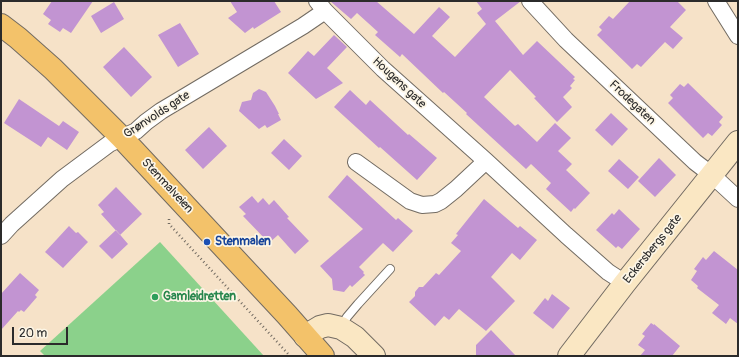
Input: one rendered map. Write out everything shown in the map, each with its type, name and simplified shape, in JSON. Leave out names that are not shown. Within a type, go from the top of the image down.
[{"type":"main road","name":"Stenmalveien","points":[[1,25],[53,69],[122,138],[323,356]]},
{"type":"main road","name":"Eckersbergs gate","points":[[570,356],[625,283],[738,142]]},
{"type":"main road","points":[[306,336],[320,327],[328,326],[341,328],[355,337],[374,356]]},
{"type":"street","name":"Frodegaten","points":[[530,1],[566,40],[694,162],[712,175],[738,199]]},
{"type":"street","points":[[716,1],[738,36]]},
{"type":"street","name":"Grønvolds gate","points":[[1,236],[12,224],[62,179],[109,144],[136,132],[146,122],[161,111],[303,26],[321,6]]},
{"type":"street","name":"Hougens gate","points":[[321,6],[383,69],[566,235],[608,272],[625,283]]},
{"type":"street","points":[[356,162],[410,201],[422,205],[435,204],[441,201],[486,161]]},
{"type":"lane","points":[[341,328],[347,317],[390,269]]},
{"type":"green space","name":"Gamleidretten","points":[[160,242],[264,356],[45,356],[40,351]]},
{"type":"building","points":[[52,1],[93,1],[71,33],[63,28],[60,32],[48,24],[51,20],[43,14]]},
{"type":"building","points":[[230,1],[274,1],[281,12],[245,33],[228,18],[237,12]]},
{"type":"building","points":[[330,1],[376,1],[414,34],[439,7],[450,17],[432,36],[455,57],[486,24],[477,13],[482,9],[476,1],[521,1],[495,21],[523,55],[537,41],[575,77],[573,79],[575,80],[570,86],[572,88],[563,97],[572,107],[557,122],[510,70],[484,97],[515,126],[518,124],[537,142],[555,123],[571,138],[558,151],[572,164],[566,170],[590,193],[571,212],[546,189],[551,183],[531,164],[526,169],[402,54],[400,57],[375,35],[378,32],[357,13],[351,19]]},
{"type":"building","points":[[630,1],[677,1],[686,10],[670,27],[683,38],[673,49],[665,42],[641,67],[637,64],[632,69],[597,35],[602,30],[599,27],[609,16],[613,19]]},
{"type":"building","points":[[114,2],[124,19],[101,33],[91,16]]},
{"type":"building","points":[[180,23],[199,54],[178,67],[158,35]]},
{"type":"building","points":[[334,35],[347,47],[327,68],[343,83],[316,99],[288,73],[308,51],[314,56]]},
{"type":"building","points":[[124,47],[152,77],[131,97],[103,67]]},
{"type":"building","points":[[688,83],[723,117],[719,122],[722,125],[712,136],[708,133],[703,138],[668,103],[673,98],[670,95],[680,84],[684,87]]},
{"type":"building","points":[[259,89],[266,92],[275,106],[281,120],[267,128],[265,125],[259,129],[239,111],[242,102],[251,100],[253,93]]},
{"type":"building","points":[[350,90],[366,105],[370,100],[408,135],[409,134],[437,158],[417,180],[334,107]]},
{"type":"building","points":[[19,99],[59,126],[63,121],[79,132],[67,150],[48,137],[41,147],[4,123]]},
{"type":"building","points":[[611,113],[628,129],[612,146],[595,130]]},
{"type":"building","points":[[209,127],[227,146],[203,169],[185,150]]},
{"type":"building","points":[[284,139],[302,156],[289,170],[271,153]]},
{"type":"building","points":[[659,158],[676,175],[655,197],[638,181]]},
{"type":"building","points":[[619,159],[639,177],[628,189],[608,171]]},
{"type":"building","points":[[347,175],[396,220],[398,218],[413,231],[393,252],[383,243],[359,267],[365,275],[352,287],[350,285],[344,292],[333,290],[332,279],[320,266],[363,229],[328,197]]},
{"type":"building","points":[[116,187],[142,214],[120,235],[101,214],[104,212],[98,205]]},
{"type":"building","points":[[252,196],[258,203],[263,198],[269,205],[274,200],[289,217],[287,218],[309,241],[295,254],[278,235],[269,243],[243,216],[246,214],[239,207]]},
{"type":"building","points":[[484,199],[518,228],[520,226],[537,240],[520,260],[512,253],[491,277],[515,301],[486,331],[459,309],[449,320],[444,316],[435,326],[409,302],[415,296],[415,292],[419,287],[423,287],[436,273],[439,275],[461,251],[451,243],[458,235],[456,234]]},
{"type":"building","points":[[619,209],[640,229],[622,249],[618,246],[616,248],[596,230],[612,213],[614,215]]},
{"type":"building","points":[[69,226],[76,233],[78,232],[88,242],[63,268],[45,252]]},
{"type":"building","points":[[116,230],[128,244],[112,259],[99,246]]},
{"type":"building","points":[[714,251],[738,270],[738,324],[730,318],[726,324],[712,313],[719,305],[697,288],[698,286],[691,280],[697,271],[694,269],[703,257],[706,260]]},
{"type":"building","points":[[20,273],[39,290],[35,295],[37,297],[24,312],[21,310],[19,312],[18,311],[1,330],[1,294]]},
{"type":"building","points":[[552,294],[570,308],[553,329],[533,313],[545,298],[548,301]]},
{"type":"building","points":[[651,323],[680,346],[672,356],[640,356],[645,350],[638,345],[645,336],[642,334]]},
{"type":"building","points":[[491,330],[516,356],[476,356],[476,345]]},
{"type":"place","name":"Stenmalen","points":[[207,242]]},
{"type":"place","name":"Gamleidretten","points":[[155,297]]}]
